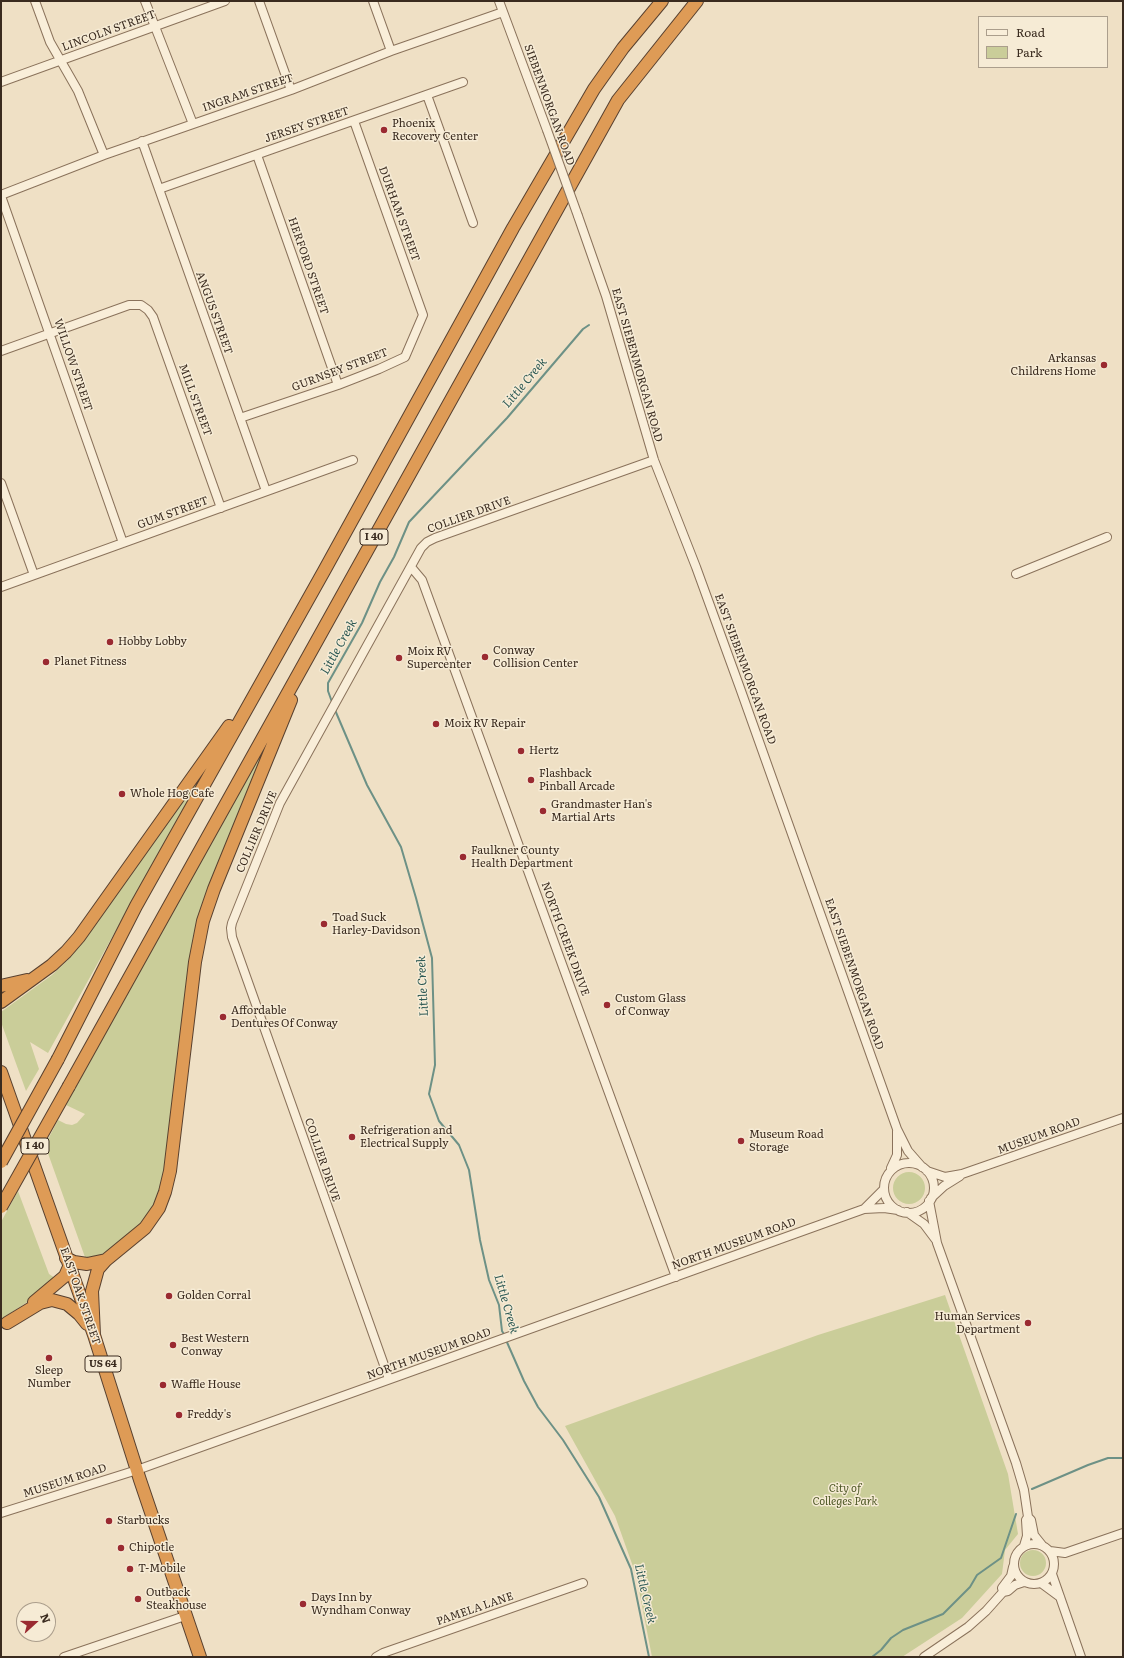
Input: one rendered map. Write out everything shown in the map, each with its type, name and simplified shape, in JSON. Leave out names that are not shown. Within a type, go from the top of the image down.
[{"type":"highway","name":"I 40","points":[[1,1162],[58,1059],[136,906],[513,228],[594,90],[622,48],[662,1]]},
{"type":"highway","name":"I 40","points":[[1,1207],[618,100],[697,1]]},
{"type":"highway","points":[[94,1335],[92,1291],[98,1270],[106,1260],[145,1228],[159,1208],[165,1192],[170,1171],[195,962],[205,914],[221,871],[312,649]]},
{"type":"highway","points":[[1,1002],[66,952],[88,926],[268,671]]},
{"type":"highway","points":[[1,986],[32,979]]},
{"type":"highway","name":"EAST OAK STREET","points":[[1,1073],[94,1335],[185,1616],[200,1657]]},
{"type":"highway","points":[[4,1325],[59,1282],[65,1276],[68,1262],[87,1264],[106,1260]]},
{"type":"highway","points":[[4,1325],[40,1303],[58,1300],[79,1314],[94,1335]]},
{"type":"street","points":[[35,1],[50,42],[78,91],[104,155]]},
{"type":"street","points":[[145,1],[194,124]]},
{"type":"street","name":"LINCOLN STREET","points":[[1,82],[155,25],[225,1]]},
{"type":"street","points":[[259,1],[291,90]]},
{"type":"street","points":[[373,1],[392,51]]},
{"type":"street","name":"SIEBENMORGAN ROAD","points":[[499,1],[578,216]]},
{"type":"street","name":"INGRAM STREET","points":[[1,195],[142,141],[291,90],[392,51],[503,12]]},
{"type":"street","name":"JERSEY STREET","points":[[159,189],[463,82]]},
{"type":"street","points":[[427,95],[474,223]]},
{"type":"street","name":"DURHAM STREET","points":[[354,121],[423,315]]},
{"type":"street","name":"ANGUS STREET","points":[[142,141],[266,491]]},
{"type":"street","name":"HERFORD STREET","points":[[257,155],[338,385]]},
{"type":"street","name":"WILLOW STREET","points":[[1,195],[123,543]]},
{"type":"street","name":"EAST SIEBENMORGAN ROAD","points":[[578,216],[606,296],[654,460],[696,567],[746,702],[897,1129],[908,1151],[925,1169]]},
{"type":"street","name":"MILL STREET","points":[[50,334],[129,305],[141,305],[148,310],[153,317],[221,508]]},
{"type":"street","name":"GURNSEY STREET","points":[[240,418],[338,385],[405,357],[423,315]]},
{"type":"street","points":[[1,351],[50,334]]},
{"type":"street","name":"GUM STREET","points":[[1,587],[353,460]]},
{"type":"street","name":"COLLIER DRIVE","points":[[389,1379],[232,937],[231,928],[280,803],[421,548],[427,542],[435,538],[654,460]]},
{"type":"street","points":[[1,483],[34,575]]},
{"type":"street","points":[[1016,574],[1107,537]]},
{"type":"street","name":"NORTH CREEK DRIVE","points":[[411,567],[422,580],[676,1276]]},
{"type":"street","name":"MUSEUM ROAD","points":[[925,1169],[945,1177],[962,1174],[1123,1118]]},
{"type":"street","name":"EAST SIEBENMORGAN ROAD","points":[[889,1173],[898,1156],[897,1129]]},
{"type":"street","points":[[937,1243],[924,1224],[907,1212],[898,1210],[888,1201],[884,1189],[885,1180],[889,1173],[901,1164],[908,1163],[925,1169],[933,1184],[930,1200],[937,1243],[1016,1463],[1024,1490],[1028,1517],[1031,1520],[1034,1535],[1042,1545],[1050,1551],[1065,1553],[1123,1534]]},
{"type":"street","name":"MUSEUM ROAD","points":[[930,1200],[944,1186],[962,1174]]},
{"type":"street","name":"NORTH MUSEUM ROAD","points":[[864,1209],[884,1189]]},
{"type":"street","points":[[907,1212],[921,1209],[930,1200]]},
{"type":"street","name":"NORTH MUSEUM ROAD","points":[[137,1470],[864,1209],[884,1208],[898,1210]]},
{"type":"street","name":"MUSEUM ROAD","points":[[1,1513],[137,1470]]},
{"type":"street","points":[[1024,1546],[1027,1536],[1026,1520],[1028,1517]]},
{"type":"street","points":[[924,1657],[968,1627],[986,1611],[1002,1592],[1002,1588],[1011,1576],[1015,1556],[1018,1550],[1024,1546],[1035,1544],[1042,1545]]},
{"type":"street","points":[[1050,1551],[1053,1558],[1053,1570],[1060,1596],[1081,1657]]},
{"type":"street","points":[[1014,1567],[1016,1574],[1024,1582],[1034,1585],[1047,1579],[1065,1553]]},
{"type":"street","points":[[1002,1592],[1008,1591],[1015,1585],[1024,1582]]},
{"type":"street","name":"PAMELA LANE","points":[[376,1657],[383,1653],[582,1583]]},
{"type":"street","points":[[1041,1583],[1060,1596]]},
{"type":"street","points":[[64,1657],[185,1616]]},
{"type":"green space","points":[[274,730],[209,885],[193,937],[185,994],[165,1172],[157,1200],[145,1221],[129,1237],[96,1258],[86,1260],[45,1145],[58,1120],[72,1125],[77,1123],[85,1114],[66,1105]]},
{"type":"green space","points":[[208,764],[48,1053],[30,1042],[39,1069],[26,1091],[1,1022],[1,1012],[52,975],[68,960],[101,917],[123,881]]},
{"type":"green space","points":[[909,1172],[915,1173],[922,1179],[925,1188],[924,1194],[918,1201],[909,1204],[903,1203],[896,1197],[893,1188],[894,1182],[900,1175]]},
{"type":"green space","points":[[18,1191],[49,1274],[55,1278],[57,1283],[1,1319],[1,1222]]},
{"type":"green space","name":"City of Colleges Park","points":[[945,1295],[1008,1474],[1018,1534],[1005,1550],[1002,1574],[962,1618],[902,1657],[652,1657],[636,1575],[615,1516],[565,1426],[818,1335]]},
{"type":"green space","points":[[1033,1550],[1042,1554],[1046,1563],[1042,1572],[1033,1576],[1024,1572],[1020,1563],[1024,1554]]},
{"type":"waterway","name":"Little Creek","points":[[332,702],[328,691],[328,683],[362,623],[409,522],[507,418],[583,329],[589,325]]},
{"type":"waterway","name":"Little Creek","points":[[335,710],[367,785],[401,847],[416,898],[432,958],[435,1065],[429,1094],[439,1121],[459,1145],[469,1170],[480,1240],[489,1280],[499,1305],[502,1331],[505,1336]]},
{"type":"waterway","name":"Little Creek","points":[[506,1340],[524,1381],[538,1407],[563,1440],[599,1497],[631,1569],[649,1657]]},
{"type":"waterway","points":[[1032,1489],[1108,1458],[1123,1458]]},
{"type":"waterway","points":[[872,1657],[881,1650],[891,1638],[903,1630],[943,1614],[970,1587],[977,1575],[1001,1558],[1016,1514]]},
{"type":"place","name":"Phoenix Recovery Center","points":[[384,130]]},
{"type":"place","name":"Arkansas Childrens Home","points":[[1104,365]]},
{"type":"place","name":"Hobby Lobby","points":[[110,642]]},
{"type":"place","name":"Conway Collision Center","points":[[485,657]]},
{"type":"place","name":"Moix RV Supercenter","points":[[399,658]]},
{"type":"place","name":"Planet Fitness","points":[[46,662]]},
{"type":"place","name":"Moix RV Repair","points":[[436,724]]},
{"type":"place","name":"Hertz","points":[[521,751]]},
{"type":"place","name":"Flashback Pinball Arcade","points":[[531,780]]},
{"type":"place","name":"Whole Hog Cafe","points":[[122,794]]},
{"type":"place","name":"Grandmaster Han's Martial Arts","points":[[543,811]]},
{"type":"place","name":"Faulkner County Health Department","points":[[463,857]]},
{"type":"place","name":"Toad Suck Harley-Davidson","points":[[324,924]]},
{"type":"place","name":"Custom Glass of Conway","points":[[607,1005]]},
{"type":"place","name":"Affordable Dentures Of Conway","points":[[223,1017]]},
{"type":"place","name":"Refrigeration and Electrical Supply","points":[[352,1137]]},
{"type":"place","name":"Museum Road Storage","points":[[741,1141]]},
{"type":"place","name":"Golden Corral","points":[[169,1296]]},
{"type":"place","name":"Human Services Department","points":[[1028,1323]]},
{"type":"place","name":"Best Western Conway","points":[[173,1345]]},
{"type":"place","name":"Sleep Number","points":[[49,1358]]},
{"type":"place","name":"Waffle House","points":[[163,1385]]},
{"type":"place","name":"Freddy's","points":[[179,1415]]},
{"type":"place","name":"Starbucks","points":[[109,1521]]},
{"type":"place","name":"Chipotle","points":[[121,1548]]},
{"type":"place","name":"T-Mobile","points":[[130,1569]]},
{"type":"place","name":"Outback Steakhouse","points":[[138,1599]]},
{"type":"place","name":"Days Inn by Wyndham Conway","points":[[303,1604]]}]
